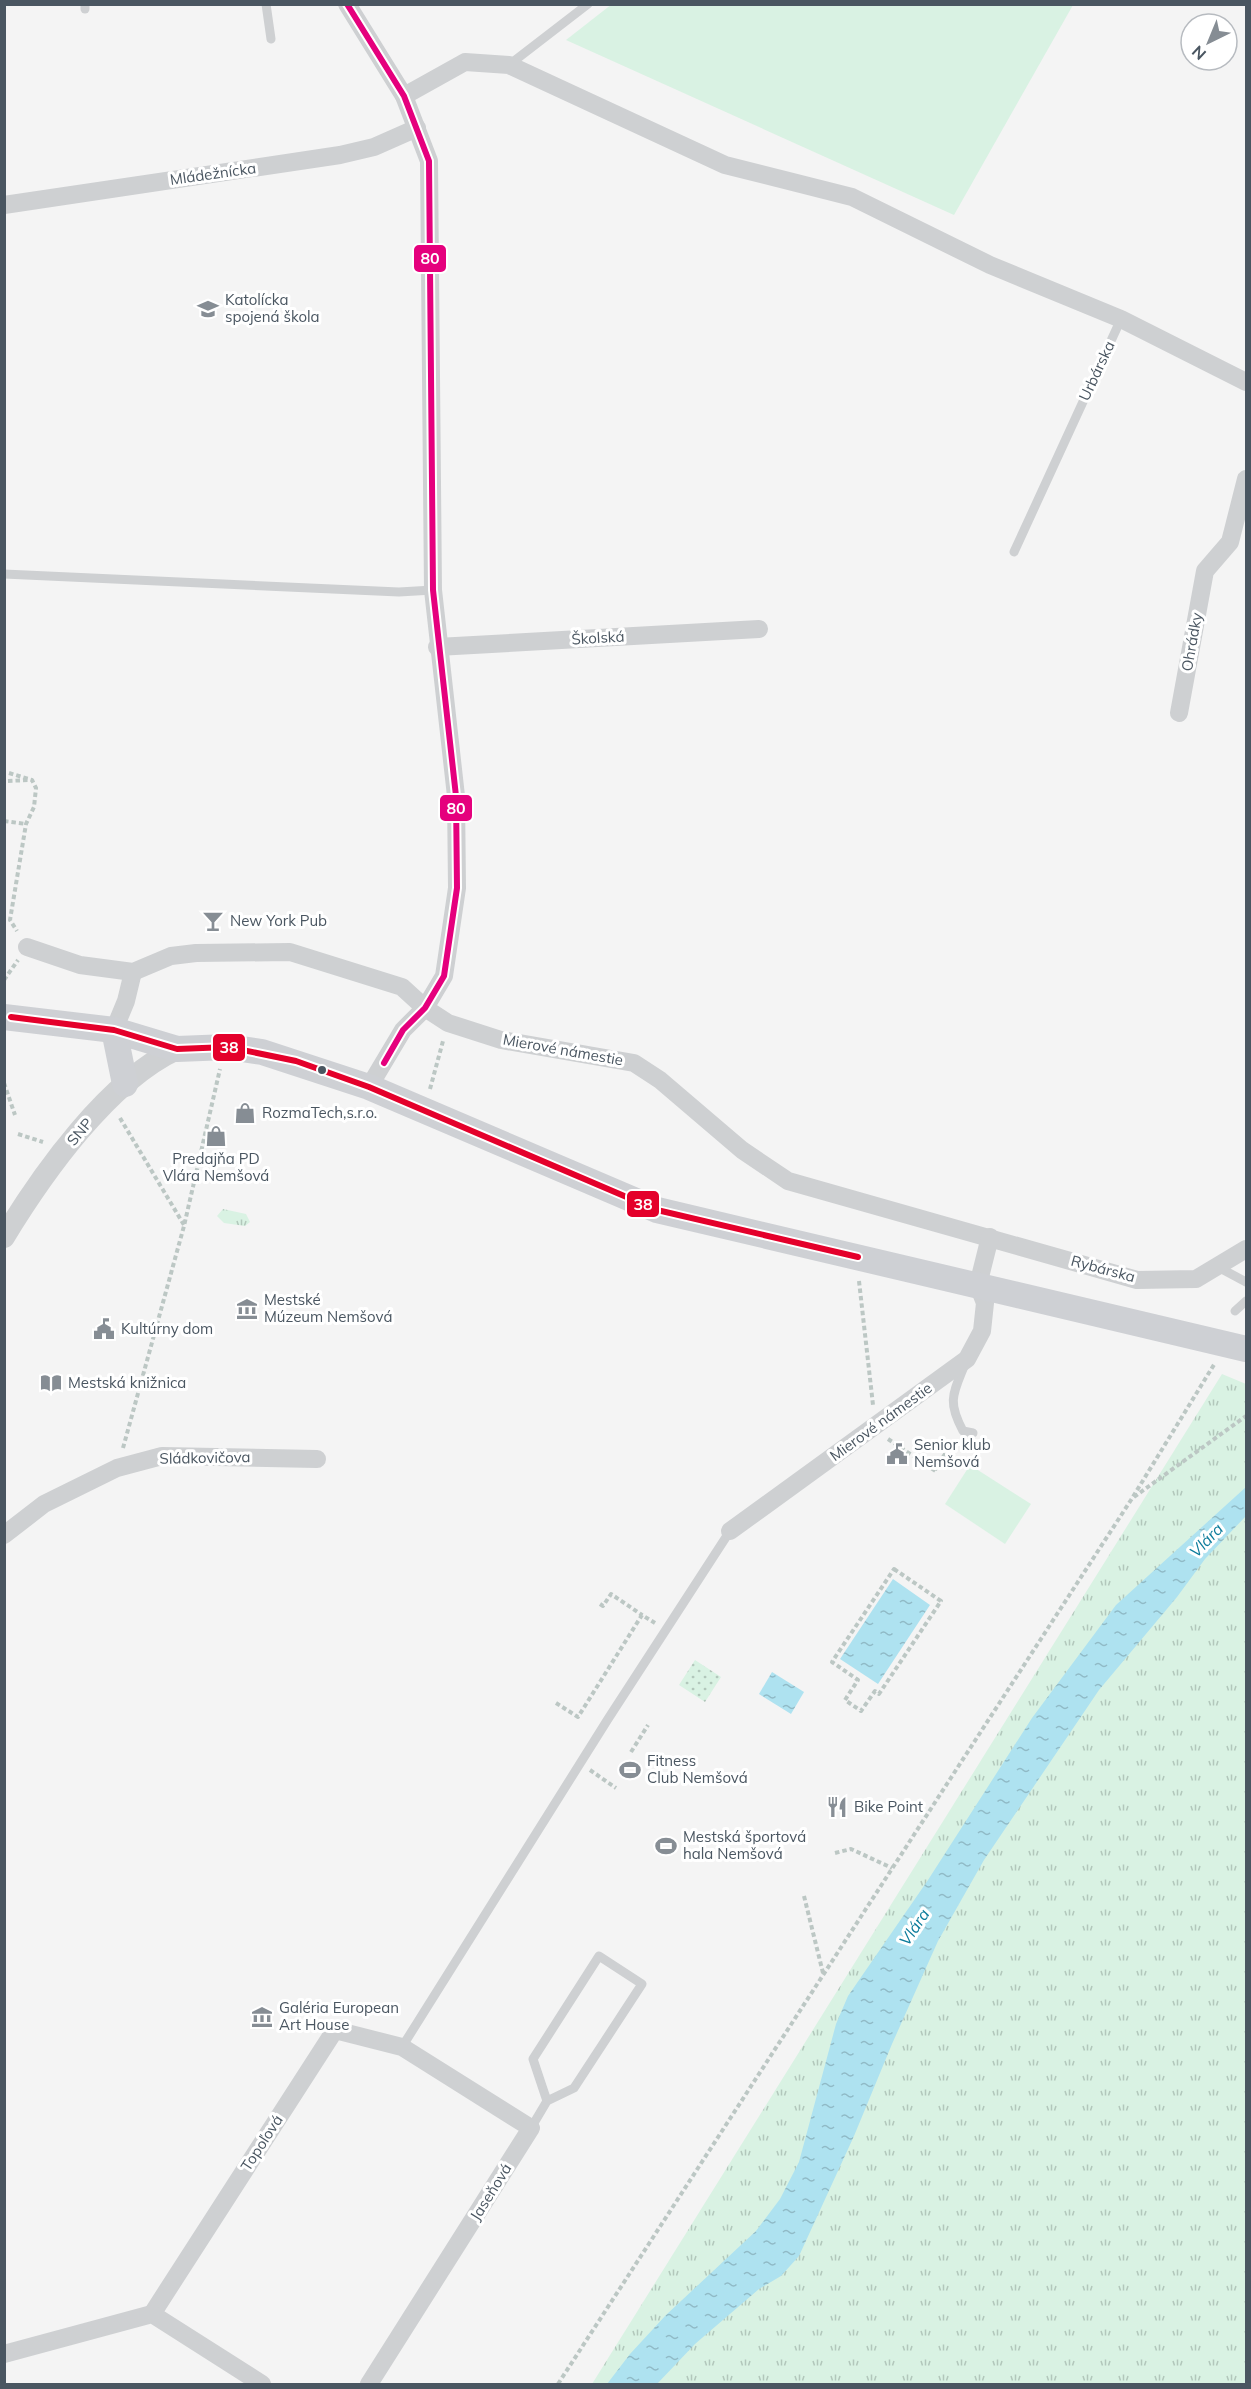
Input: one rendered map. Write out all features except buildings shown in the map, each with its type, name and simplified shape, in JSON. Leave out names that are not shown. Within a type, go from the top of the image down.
[{"type":"main road","points":[[4,1017],[114,1030],[177,1049],[228,1047],[262,1052],[369,1087],[657,1210],[978,1285],[1231,1351]]},
{"type":"main road","points":[[114,1030],[125,1084]]},
{"type":"street","points":[[347,4],[404,96],[429,161],[433,590],[456,796],[457,888],[444,976],[425,1008],[403,1030],[369,1087]]},
{"type":"street","points":[[404,96],[465,62],[509,65],[725,165],[852,197],[990,264],[1121,319],[1246,382]]},
{"type":"street","name":"Mládežnícka","points":[[4,205],[340,155],[374,147],[417,128]]},
{"type":"street","name":"Ohrádky","points":[[1179,713],[1205,571],[1230,542],[1246,479]]},
{"type":"street","name":"Školská","points":[[438,647],[759,628]]},
{"type":"street","name":"Mierové námestie","points":[[27,947],[80,965],[140,969],[171,956],[196,953],[290,952],[402,987],[425,1008],[448,1023],[501,1040],[634,1063],[660,1080],[742,1150],[781,1178],[990,1237],[978,1285],[985,1303],[982,1331],[967,1359],[730,1531]]},
{"type":"street","points":[[114,1030],[140,969]]},
{"type":"street","name":"SNP","points":[[4,1237],[21,1209],[65,1150],[106,1101],[159,1058],[177,1049]]},
{"type":"street","name":"Rybárska","points":[[990,1237],[1137,1280],[1196,1279],[1246,1249]]},
{"type":"street","name":"Sládkovičova","points":[[4,1535],[44,1504],[117,1468],[162,1456],[317,1459]]},
{"type":"street","name":"Topoľová","points":[[152,2314],[335,2030],[402,2047]]},
{"type":"street","points":[[402,2047],[531,2128]]},
{"type":"street","name":"Jaseňová","points":[[369,2385],[531,2128]]},
{"type":"street","points":[[4,2354],[152,2314],[234,2378],[262,2385]]},
{"type":"lane","points":[[266,4],[271,39]]},
{"type":"lane","points":[[509,65],[588,4]]},
{"type":"lane","name":"Urbárska","points":[[1014,552],[1121,319]]},
{"type":"lane","points":[[4,574],[399,592],[433,590]]},
{"type":"lane","points":[[1218,1267],[1246,1282]]},
{"type":"lane","points":[[1235,1311],[1246,1301]]},
{"type":"lane","points":[[967,1359],[953,1401],[952,1411],[961,1428],[973,1433]]},
{"type":"lane","points":[[402,2047],[580,1763],[730,1531]]},
{"type":"lane","points":[[531,2128],[547,2101],[574,2088],[642,1984],[599,1956],[533,2059],[547,2101]]},
{"type":"path","points":[[4,918],[10,920],[26,824],[34,807],[36,788],[32,780],[9,773]]},
{"type":"path","points":[[8,781],[32,780]]},
{"type":"path","points":[[4,821],[26,824]]},
{"type":"path","points":[[427,1096],[448,1023]]},
{"type":"path","points":[[117,1468],[184,1226],[220,1068]]},
{"type":"path","points":[[4,1083],[15,1115]]},
{"type":"path","points":[[117,1113],[184,1226]]},
{"type":"path","points":[[18,1134],[45,1143]]},
{"type":"path","points":[[858,1271],[874,1428],[936,1471],[961,1428]]},
{"type":"path","points":[[558,2385],[1131,1500],[1231,1351]]},
{"type":"path","points":[[1131,1500],[1246,1416]]},
{"type":"path","points":[[894,1569],[941,1601],[879,1694],[875,1691],[861,1712],[845,1700],[858,1680],[832,1662],[894,1569]]},
{"type":"path","points":[[600,1604],[603,1606],[611,1594],[665,1630]]},
{"type":"path","points":[[556,1702],[578,1717],[642,1615]]},
{"type":"path","points":[[630,1752],[648,1725]]},
{"type":"path","points":[[580,1763],[616,1788]]},
{"type":"path","points":[[835,1853],[851,1850],[892,1868]]},
{"type":"path","points":[[804,1896],[823,1974]]},
{"type":"green space","points":[[612,4],[1073,5],[954,215],[566,40]]},
{"type":"green space","points":[[223,1209],[246,1214],[250,1222],[245,1226],[224,1223],[217,1216]]},
{"type":"green space","points":[[1222,1374],[1246,1384],[1246,2384],[592,2384]]},
{"type":"green space","points":[[970,1465],[1031,1504],[1005,1544],[945,1504]]},
{"type":"green space","points":[[695,1660],[721,1677],[705,1702],[679,1685]]},
{"type":"water","name":"Vlára","points":[[1246,1487],[1246,1516],[1205,1559],[1177,1597],[1099,1690],[984,1860],[938,1941],[854,2136],[799,2256],[781,2276],[759,2289],[695,2344],[657,2384],[607,2384],[630,2354],[666,2315],[756,2231],[780,2199],[799,2162],[836,2024],[848,1996],[928,1880],[1032,1718],[1116,1605]]},
{"type":"water","points":[[893,1579],[930,1605],[878,1684],[840,1659]]},
{"type":"water","points":[[772,1672],[804,1692],[791,1714],[759,1694]]},
{"type":"transit line","name":"80","points":[[347,4],[404,96],[429,161],[433,590],[456,796],[457,888],[444,976],[425,1008],[403,1030],[384,1063]]},
{"type":"transit line","name":"38","points":[[11,1017],[114,1030],[177,1049],[228,1047],[296,1061],[369,1087],[657,1210],[858,1257]]},
{"type":"place","name":"Katolícka spojená škola","points":[[208,309]]},
{"type":"place","name":"New York Pub","points":[[213,921]]},
{"type":"place","name":"RozmaTech,s.r.o.","points":[[245,1113]]},
{"type":"place","name":"Predajňa PD Vlára Nemšová","points":[[216,1136]]},
{"type":"place","name":"Mestské Múzeum Nemšová","points":[[247,1309]]},
{"type":"place","name":"Kultúrny dom","points":[[104,1329]]},
{"type":"place","name":"Mestská knižnica","points":[[51,1383]]},
{"type":"place","name":"Senior klub Nemšová","points":[[897,1454]]},
{"type":"place","name":"Fitness Club Nemšová","points":[[630,1770]]},
{"type":"place","name":"Bike Point","points":[[837,1807]]},
{"type":"place","name":"Mestská športová hala Nemšová","points":[[666,1846]]},
{"type":"place","name":"Galéria European Art House","points":[[262,2017]]}]
